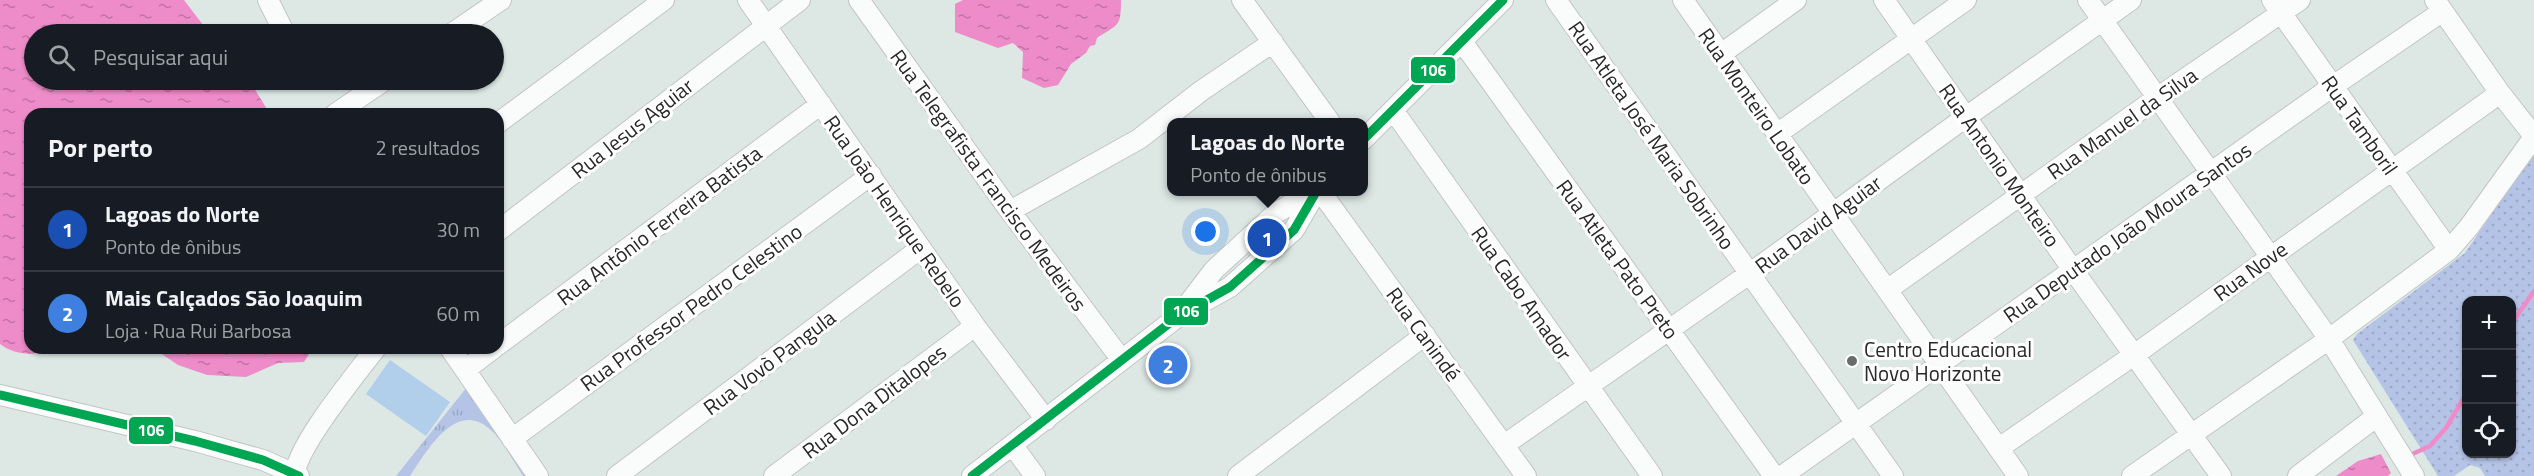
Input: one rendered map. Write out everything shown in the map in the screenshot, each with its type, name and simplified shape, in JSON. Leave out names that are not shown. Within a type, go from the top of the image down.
[{"type":"street","points":[[268,0],[280,24]]},
{"type":"street","points":[[466,24],[501,0]]},
{"type":"street","points":[[504,119],[664,0]]},
{"type":"street","name":"Rua João Henrique Rebelo","points":[[748,0],[975,326],[1046,420]]},
{"type":"street","name":"Rua Jesus Aguiar","points":[[504,226],[800,0]]},
{"type":"street","name":"Rua Telegrafista Francisco Medeiros","points":[[859,0],[1010,211],[1120,359]]},
{"type":"street","points":[[1242,0],[1326,118]]},
{"type":"street","points":[[1368,135],[1463,43],[1503,0]]},
{"type":"street","name":"Rua Atleta José Maria Sobrinho","points":[[1556,0],[1893,476]]},
{"type":"street","name":"Rua Monteiro Lobato","points":[[1683,0],[2018,476]]},
{"type":"street","points":[[1720,54],[1796,0]]},
{"type":"street","name":"Rua Antonio Monteiro","points":[[1884,0],[2221,476]]},
{"type":"street","points":[[1777,134],[1966,0]]},
{"type":"street","points":[[2088,0],[2329,339],[2414,476]]},
{"type":"street","name":"Rua David Aguiar","points":[[1504,445],[1749,274],[2131,0]]},
{"type":"street","name":"Rua Manuel da Silva","points":[[1887,290],[2157,98],[2276,6],[2300,0]]},
{"type":"street","name":"Rua Tamboril","points":[[2276,6],[2450,250]]},
{"type":"street","points":[[2132,476],[2329,339],[2450,250],[2534,136],[2500,93],[2439,6]]},
{"type":"street","name":"Rua Deputado João Moura Santos","points":[[1782,476],[2211,174],[2439,6]]},
{"type":"street","points":[[1010,211],[1139,139],[1273,42]]},
{"type":"street","name":"Rua Atleta Pato Preto","points":[[1463,43],[1774,476]]},
{"type":"street","points":[[344,108],[370,90]]},
{"type":"street","name":"Rua Nove","points":[[1999,448],[2134,355],[2500,93]]},
{"type":"street","name":"Rua Antônio Ferreira Batista","points":[[504,341],[821,104]]},
{"type":"street","name":"Rua Cabo Amador","points":[[1393,110],[1652,476]]},
{"type":"street","name":"Rua Professor Pedro Celestino","points":[[512,439],[871,175]]},
{"type":"street","points":[[972,476],[1046,420],[1120,359],[1180,315],[1230,287],[1294,231],[1312,196]]},
{"type":"street","name":"Rua Canindé","points":[[1324,196],[1504,445],[1515,472]]},
{"type":"street","name":"Rua Vovò Pangula","points":[[617,476],[921,248]]},
{"type":"street","name":"Rua Dona Ditalopes","points":[[774,476],[975,326]]},
{"type":"street","points":[[1238,476],[1425,335]]},
{"type":"street","points":[[296,475],[295,467],[310,439],[372,354]]},
{"type":"street","points":[[454,354],[538,476]]},
{"type":"street","name":"Rua Antônio Ferreira Batista","points":[[465,370],[487,354]]},
{"type":"street","points":[[0,395],[195,441],[263,460],[296,475]]},
{"type":"street","points":[[2298,476],[2377,416]]},
{"type":"street","points":[[1013,446],[1035,476]]},
{"type":"green space","points":[[2534,152],[2534,476],[2485,476],[2480,468],[2470,465],[2454,476],[2438,476],[2353,340],[2357,334],[2465,253]]},
{"type":"green space","points":[[471,382],[535,476],[523,476],[494,433],[481,423],[468,420],[456,423],[445,430],[410,476],[396,476]]},
{"type":"shaded area","points":[[390,360],[450,402],[426,436],[366,394]]},
{"type":"water","points":[[0,0],[184,0],[202,24],[24,24],[24,90],[255,90],[266,108],[24,108],[24,354],[12,351],[0,344]]},
{"type":"water","points":[[963,0],[1121,0],[1121,9],[1117,24],[1097,38],[1095,45],[1090,46],[1086,53],[1071,64],[1058,85],[1044,88],[1022,78],[1023,52],[1013,43],[998,48],[955,32],[955,4]]},
{"type":"water","points":[[162,354],[309,354],[304,362],[278,363],[246,377],[207,375],[178,365]]},
{"type":"water","points":[[2381,454],[2391,473],[2388,476],[2336,476],[2358,461]]},
{"type":"waterway","points":[[2516,317],[2534,291]]},
{"type":"waterway","points":[[2408,456],[2430,446],[2446,428],[2462,401]]},
{"type":"transit line","name":"106","points":[[1368,135],[1503,0]]},
{"type":"transit line","name":"106","points":[[972,476],[1180,315],[1230,287],[1294,230],[1314,196]]},
{"type":"transit line","name":"106","points":[[0,395],[195,441],[263,460],[299,476]]},
{"type":"place","name":"Lagoas do Norte","points":[[1267,238]]},
{"type":"place","name":"Centro Educacional Novo Horizonte","points":[[1852,361]]},
{"type":"place","name":"Mais Calçados São Joaquim","points":[[1168,365]]}]
